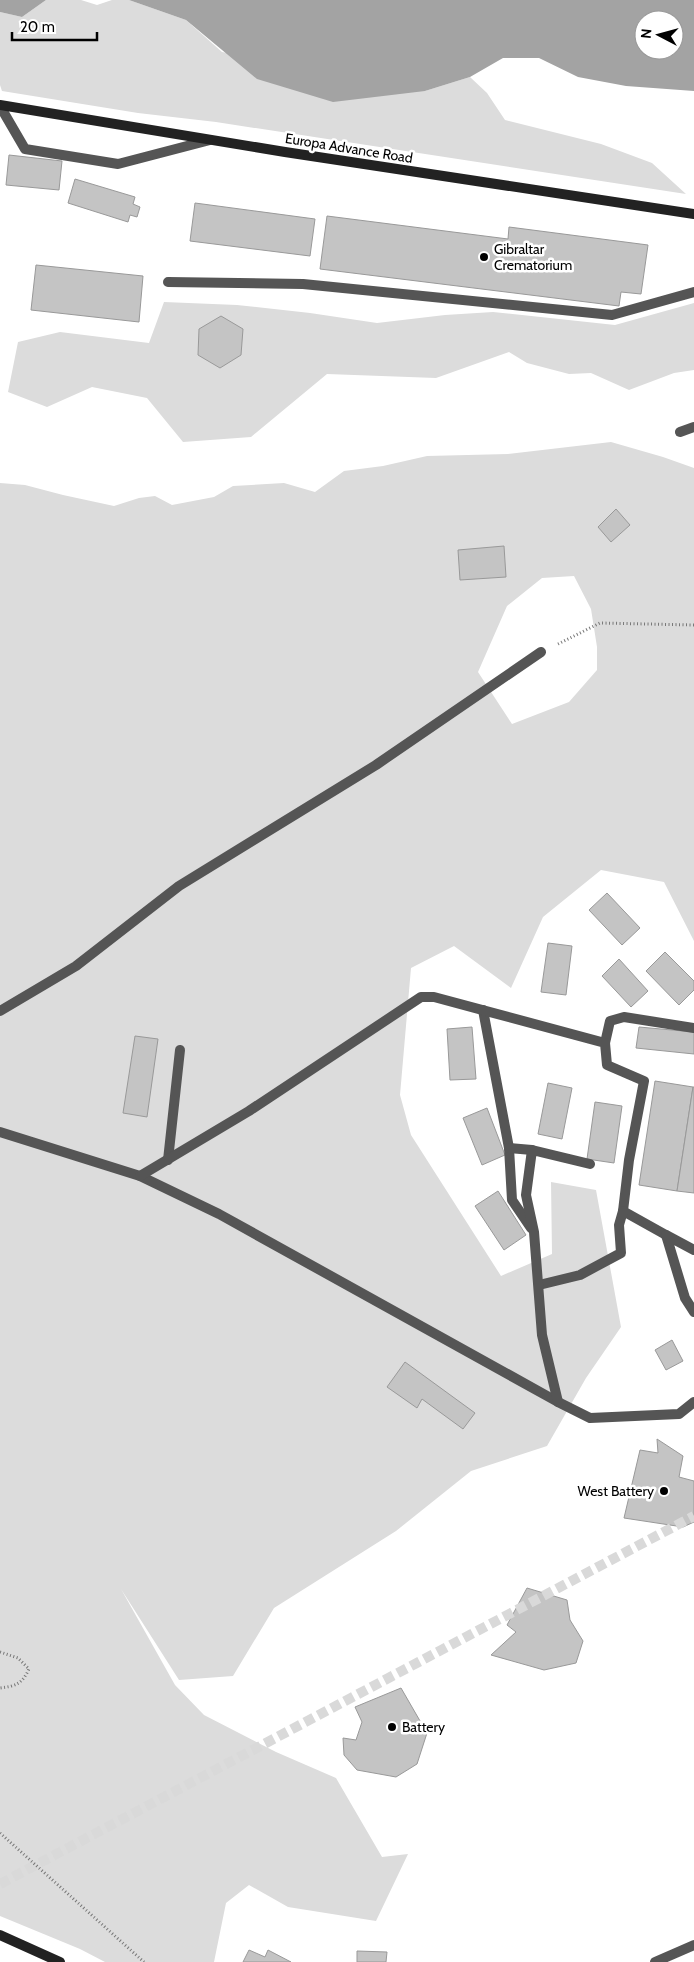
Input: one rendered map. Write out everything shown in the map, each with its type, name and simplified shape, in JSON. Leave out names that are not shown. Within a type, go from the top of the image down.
[{"type":"main road","name":"Europa Advance Road","points":[[0,106],[694,214]]},
{"type":"main road","points":[[0,1935],[60,1962]]},
{"type":"lane","points":[[0,106],[25,149],[108,163],[118,164],[210,140]]},
{"type":"lane","points":[[168,282],[303,284],[612,315],[694,292]]},
{"type":"lane","points":[[680,432],[694,427]]},
{"type":"lane","points":[[0,1011],[76,966],[179,886],[376,765],[541,652]]},
{"type":"lane","points":[[140,1176],[248,1111],[421,997],[434,997],[605,1043]]},
{"type":"lane","points":[[483,1010],[510,1148],[512,1200],[534,1232]]},
{"type":"lane","points":[[539,1285],[580,1275],[621,1254],[619,1225],[623,1211],[629,1160],[644,1081],[607,1065],[605,1043],[610,1021],[624,1017],[694,1028]]},
{"type":"lane","points":[[168,1160],[180,1050]]},
{"type":"lane","points":[[0,1132],[140,1176],[219,1214],[590,1418],[679,1414],[694,1402]]},
{"type":"lane","points":[[510,1148],[532,1150],[590,1164]]},
{"type":"lane","points":[[532,1150],[526,1196],[534,1232],[542,1335],[558,1402]]},
{"type":"lane","points":[[623,1211],[694,1250]]},
{"type":"lane","points":[[666,1235],[685,1298],[694,1312]]},
{"type":"lane","points":[[655,1962],[694,1945]]},
{"type":"path","points":[[541,652],[600,623],[694,626]]},
{"type":"path","points":[[0,1652],[18,1658],[29,1669],[24,1680],[12,1687],[0,1688]]},
{"type":"path","points":[[0,1833],[144,1962]]},
{"type":"shaded area","points":[[0,0],[46,0],[22,17],[0,12]]},
{"type":"shaded area","points":[[46,0],[81,0],[97,5],[112,0],[129,0],[186,20],[222,52],[425,91],[470,77],[487,93],[505,120],[601,144],[652,163],[686,194],[216,122],[138,113],[2,91],[0,85],[0,12],[22,17]]},
{"type":"shaded area","points":[[129,0],[694,0],[694,91],[626,86],[578,77],[539,58],[503,58],[470,77],[425,91],[333,102],[257,79],[186,20]]},
{"type":"shaded area","points":[[164,302],[237,305],[377,323],[445,315],[493,312],[615,325],[694,303],[694,370],[674,373],[629,390],[591,373],[569,374],[527,363],[509,352],[436,378],[327,374],[251,437],[183,442],[147,398],[92,387],[47,407],[8,392],[18,342],[60,332],[149,343]]},
{"type":"shaded area","points":[[611,442],[694,468],[694,941],[664,882],[601,870],[543,917],[511,988],[454,946],[411,968],[400,1095],[411,1135],[501,1276],[552,1254],[551,1182],[596,1190],[621,1327],[586,1378],[547,1446],[471,1471],[396,1531],[274,1608],[233,1676],[179,1680],[121,1589],[175,1685],[204,1715],[276,1752],[336,1778],[382,1857],[408,1854],[376,1921],[288,1907],[249,1885],[226,1903],[214,1962],[105,1962],[80,1949],[0,1916],[0,483],[25,485],[114,506],[139,498],[155,496],[172,505],[214,497],[233,486],[284,483],[315,492],[344,471],[383,466],[427,456],[508,454]],"holes":[[[574,576],[591,609],[597,647],[597,670],[569,702],[512,724],[478,672],[507,606],[542,578]]]},
{"type":"building","points":[[9,155],[62,161],[59,190],[6,185]]},
{"type":"building","points":[[75,179],[135,197],[133,204],[140,207],[137,217],[130,215],[128,222],[68,203]]},
{"type":"building","points":[[195,203],[315,219],[310,256],[190,241]]},
{"type":"building","name":"Gibraltar Crematorium","points":[[327,216],[508,239],[509,227],[648,245],[641,294],[621,292],[619,306],[320,269]]},
{"type":"building","points":[[36,265],[143,276],[139,322],[31,310]]},
{"type":"building","points":[[221,316],[243,329],[241,355],[220,368],[198,355],[199,329]]},
{"type":"building","points":[[616,509],[630,525],[611,542],[598,527]]},
{"type":"building","points":[[504,546],[506,577],[460,580],[458,550]]},
{"type":"building","points":[[607,893],[640,928],[622,945],[589,910]]},
{"type":"building","points":[[548,943],[572,946],[566,995],[541,992]]},
{"type":"building","points":[[665,952],[694,981],[694,990],[679,1005],[646,971]]},
{"type":"building","points":[[619,959],[648,991],[631,1007],[602,976]]},
{"type":"building","points":[[472,1027],[476,1079],[450,1080],[447,1029]]},
{"type":"building","points":[[639,1027],[694,1032],[694,1054],[636,1048]]},
{"type":"building","points":[[135,1036],[158,1039],[147,1117],[123,1113]]},
{"type":"building","points":[[655,1081],[693,1087],[677,1191],[639,1185]]},
{"type":"building","points":[[548,1083],[572,1088],[562,1139],[538,1134]]},
{"type":"building","points":[[694,1087],[694,1193],[677,1191]]},
{"type":"building","points":[[595,1102],[622,1106],[614,1163],[587,1159]]},
{"type":"building","points":[[487,1108],[505,1155],[482,1165],[463,1118]]},
{"type":"building","points":[[498,1191],[526,1235],[504,1250],[475,1206]]},
{"type":"building","points":[[672,1340],[683,1361],[666,1370],[655,1350]]},
{"type":"building","points":[[405,1362],[475,1413],[463,1429],[422,1399],[417,1408],[387,1387]]},
{"type":"building","points":[[657,1439],[683,1456],[679,1477],[694,1481],[694,1522],[683,1527],[624,1518],[640,1450],[658,1453]]},
{"type":"building","points":[[527,1588],[567,1600],[570,1620],[583,1641],[576,1663],[544,1670],[491,1655],[516,1632],[507,1625]]},
{"type":"building","name":"Battery","points":[[401,1688],[427,1733],[417,1764],[396,1777],[357,1770],[344,1755],[343,1738],[356,1740],[362,1722],[355,1707]]},
{"type":"building","points":[[249,1950],[265,1957],[268,1950],[291,1962],[243,1962]]},
{"type":"building","points":[[357,1951],[387,1952],[386,1962],[357,1962]]},
{"type":"tunnel","points":[[0,1884],[694,1516]]},
{"type":"place","name":"Gibraltar Crematorium","points":[[484,257]]},
{"type":"place","name":"West Battery","points":[[664,1491]]},
{"type":"place","name":"Battery","points":[[392,1727]]}]
